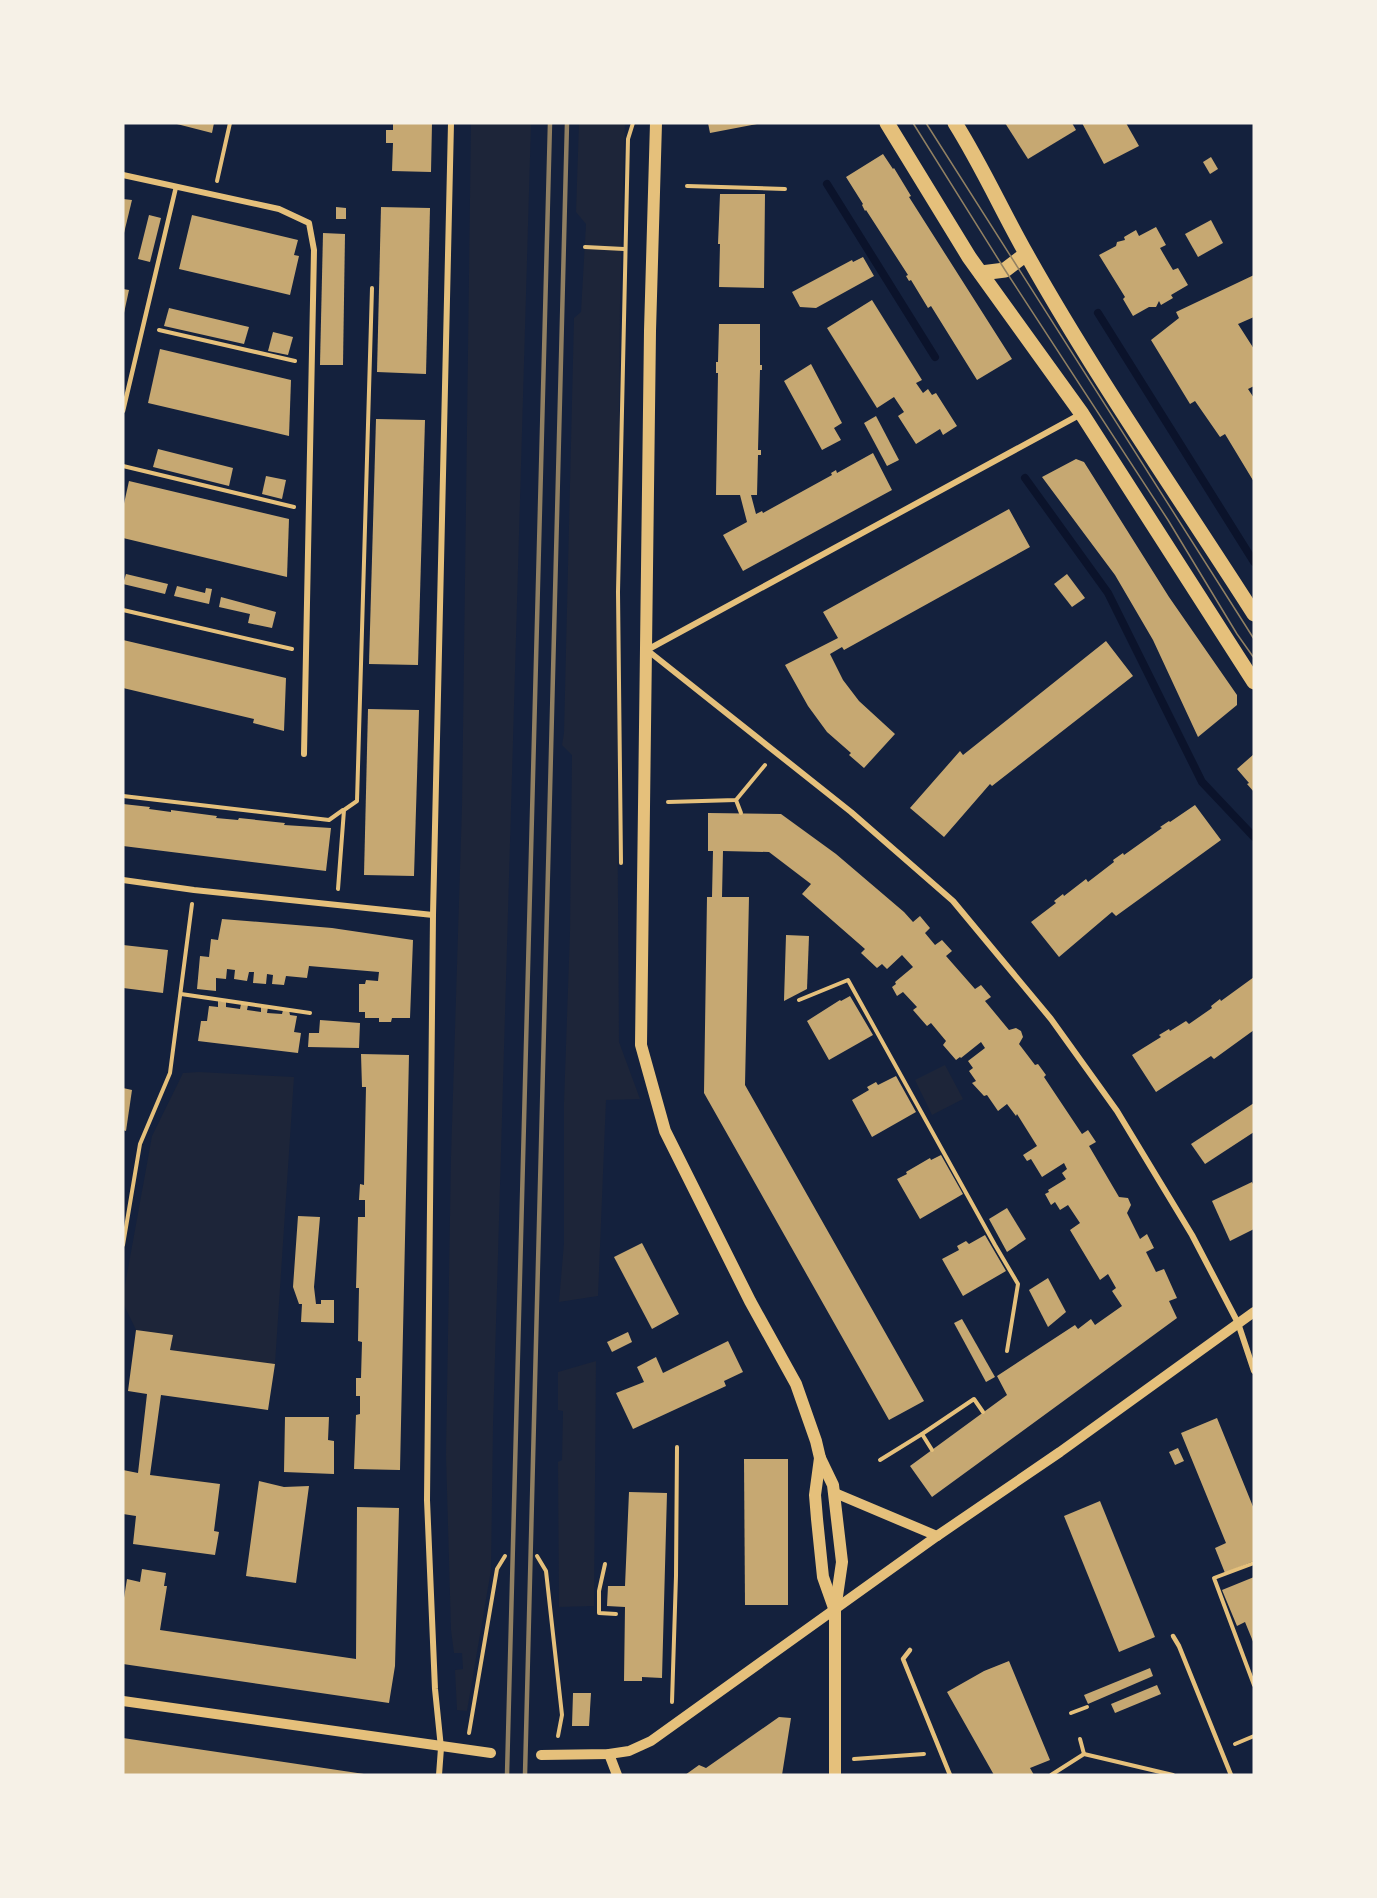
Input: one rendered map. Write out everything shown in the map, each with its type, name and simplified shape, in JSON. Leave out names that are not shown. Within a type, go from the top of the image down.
[{"type":"main road","points":[[656,123],[650,331],[641,1045],[665,1131],[750,1301],[796,1384],[816,1440],[819,1458],[835,1493],[842,1562],[835,1610],[833,1658],[835,1775]]},
{"type":"main road","points":[[887,123],[981,273],[1082,414],[1254,682]]},
{"type":"main road","points":[[954,123],[977,159],[1026,254],[1109,390],[1254,614]]},
{"type":"main road","points":[[981,273],[1005,270],[1026,254]]},
{"type":"main road","points":[[819,1458],[815,1495],[823,1577],[835,1610]]},
{"type":"street","points":[[439,1775],[441,1748],[435,1689],[428,1500],[432,915],[451,123]]},
{"type":"street","points":[[123,175],[279,209],[309,223],[314,250],[304,754]]},
{"type":"street","points":[[1082,414],[647,650],[777,751],[953,901],[1052,1019],[1117,1111],[1192,1235],[1238,1323],[1254,1371]]},
{"type":"street","points":[[123,880],[194,890],[432,915]]},
{"type":"street","points":[[541,1755],[609,1754],[629,1751],[651,1741],[1254,1312]]},
{"type":"street","points":[[835,1493],[937,1536]]},
{"type":"street","points":[[123,1701],[441,1748],[491,1753]]},
{"type":"street","points":[[609,1754],[617,1775]]},
{"type":"lane","points":[[123,411],[176,187]]},
{"type":"lane","points":[[1173,1636],[1231,1775]]},
{"type":"lane","points":[[910,1650],[903,1659],[950,1775]]},
{"type":"path","points":[[214,195],[230,123]]},
{"type":"path","points":[[621,865],[618,592],[624,249],[628,139],[633,123]]},
{"type":"path","points":[[687,186],[784,189]]},
{"type":"path","points":[[585,247],[624,249]]},
{"type":"path","points":[[123,796],[329,820],[357,801],[372,288]]},
{"type":"path","points":[[143,326],[311,365]]},
{"type":"path","points":[[123,466],[308,510]]},
{"type":"path","points":[[123,610],[305,652]]},
{"type":"path","points":[[668,802],[736,800],[777,751]]},
{"type":"path","points":[[736,800],[741,813]]},
{"type":"path","points":[[336,906],[340,880],[344,810]]},
{"type":"path","points":[[123,1245],[140,1144],[170,1073],[194,890]]},
{"type":"path","points":[[799,1000],[848,980],[1018,1284],[1007,1351]]},
{"type":"path","points":[[181,994],[310,1013]]},
{"type":"path","points":[[880,1460],[974,1399],[983,1412]]},
{"type":"path","points":[[922,1434],[932,1450]]},
{"type":"path","points":[[671,1727],[677,1447]]},
{"type":"path","points":[[469,1734],[497,1569],[505,1556]]},
{"type":"path","points":[[537,1556],[546,1571],[562,1716],[558,1740]]},
{"type":"path","points":[[1254,1563],[1214,1578],[1254,1685]]},
{"type":"path","points":[[605,1564],[599,1591],[599,1613],[616,1614]]},
{"type":"path","points":[[1071,1713],[1087,1707]]},
{"type":"path","points":[[1080,1739],[1084,1754]]},
{"type":"path","points":[[875,1757],[940,1753]]},
{"type":"path","points":[[1051,1775],[1084,1754],[1173,1775]]},
{"type":"shaded area","points":[[471,123],[531,123],[493,1426],[491,1570],[467,1711],[457,1710],[455,1670],[463,1669],[462,1653],[454,1653],[451,1630],[446,1455],[451,1157],[462,806]]},
{"type":"shaded area","points":[[579,123],[625,123],[620,303],[617,755],[619,1042],[640,1099],[606,1100],[598,1296],[559,1302],[564,1243],[564,1103],[570,932],[572,755],[562,745],[574,318],[581,312],[586,224],[576,212]]},
{"type":"shaded area","points":[[945,1065],[963,1099],[932,1115],[915,1080]]},
{"type":"shaded area","points":[[183,1073],[294,1077],[275,1364],[170,1350],[173,1335],[136,1330],[123,1303],[152,1136]]},
{"type":"shaded area","points":[[596,1361],[594,1606],[559,1607],[558,1462],[562,1460],[563,1411],[558,1410],[558,1372]]},
{"type":"building","points":[[173,123],[214,123],[212,133]]},
{"type":"building","points":[[393,123],[432,123],[431,172],[392,171],[393,143],[386,143],[386,130],[393,130]]},
{"type":"building","points":[[708,123],[757,123],[757,124],[710,133]]},
{"type":"building","points":[[1005,123],[1072,123],[1076,130],[1028,159]]},
{"type":"building","points":[[1082,123],[1126,123],[1139,146],[1104,164]]},
{"type":"building","points":[[883,154],[894,168],[911,196],[909,197],[1012,359],[977,380],[931,306],[928,308],[911,280],[909,281],[906,276],[908,275],[865,211],[846,177]]},
{"type":"building","points":[[1211,157],[1218,169],[1210,174],[1203,162]]},
{"type":"building","points":[[720,194],[765,194],[764,288],[719,287]]},
{"type":"building","points":[[123,199],[132,200],[124,233],[123,233]]},
{"type":"building","points":[[336,207],[346,208],[346,219],[336,219]]},
{"type":"building","points":[[381,207],[430,208],[426,374],[377,372]]},
{"type":"building","points":[[149,215],[161,218],[150,262],[138,259]]},
{"type":"building","points":[[192,215],[298,240],[294,255],[299,256],[290,295],[179,269]]},
{"type":"building","points":[[1211,220],[1223,243],[1198,257],[1185,234]]},
{"type":"building","points":[[1156,227],[1166,245],[1160,248],[1173,270],[1178,268],[1188,285],[1171,295],[1173,298],[1161,305],[1159,301],[1156,307],[1149,307],[1133,316],[1123,299],[1125,297],[1099,255],[1116,246],[1117,242],[1125,240],[1124,237],[1136,230],[1139,236]]},
{"type":"building","points":[[323,233],[345,234],[343,365],[320,365]]},
{"type":"building","points":[[863,257],[874,276],[816,308],[800,307],[792,292],[852,260],[853,262]]},
{"type":"building","points":[[1254,275],[1254,317],[1238,324],[1254,349],[1254,386],[1248,389],[1254,398],[1254,482],[1225,434],[1220,437],[1195,401],[1190,404],[1151,340],[1179,318],[1176,312]]},
{"type":"building","points":[[123,289],[129,290],[124,313],[123,313]]},
{"type":"building","points":[[872,300],[922,380],[916,383],[923,393],[928,389],[932,395],[936,393],[957,426],[943,435],[940,429],[916,444],[898,416],[904,412],[894,397],[877,408],[827,328]]},
{"type":"building","points":[[169,308],[249,327],[244,344],[164,326]]},
{"type":"building","points":[[719,324],[760,324],[762,370],[760,370],[758,450],[761,450],[761,455],[758,455],[757,495],[751,495],[756,514],[762,511],[763,513],[832,475],[831,473],[836,470],[837,473],[873,453],[892,490],[743,571],[723,535],[747,522],[740,495],[716,495],[718,373],[716,373],[716,362],[718,362]]},
{"type":"building","points":[[273,332],[293,337],[288,355],[268,351]]},
{"type":"building","points":[[160,349],[291,380],[289,436],[148,403]]},
{"type":"building","points":[[811,364],[842,423],[834,428],[841,440],[822,450],[784,381]]},
{"type":"building","points":[[876,416],[899,460],[887,466],[864,423]]},
{"type":"building","points":[[376,419],[425,420],[418,665],[369,664]]},
{"type":"building","points":[[158,449],[233,468],[229,486],[153,467]]},
{"type":"building","points":[[1076,459],[1084,462],[1169,597],[1237,695],[1237,705],[1198,737],[1153,640],[1115,575],[1042,477]]},
{"type":"building","points":[[266,476],[286,480],[282,499],[262,494]]},
{"type":"building","points":[[129,481],[289,519],[287,577],[123,538],[123,508]]},
{"type":"building","points":[[1009,509],[1030,547],[844,650],[842,647],[830,654],[843,680],[859,701],[895,734],[864,768],[827,732],[808,706],[785,665],[838,638],[823,612]]},
{"type":"building","points":[[126,574],[168,584],[165,594],[123,584]]},
{"type":"building","points":[[1067,574],[1085,598],[1072,607],[1054,584]]},
{"type":"building","points":[[177,586],[205,593],[206,588],[212,589],[209,604],[174,596]]},
{"type":"building","points":[[221,597],[276,612],[272,628],[248,623],[250,614],[219,607]]},
{"type":"building","points":[[123,640],[286,678],[284,731],[253,723],[254,719],[123,688]]},
{"type":"building","points":[[1106,641],[1133,676],[992,786],[990,784],[944,837],[910,808],[960,751],[963,755]]},
{"type":"building","points":[[368,709],[419,710],[414,876],[364,875]]},
{"type":"building","points":[[1254,754],[1254,792],[1237,769]]},
{"type":"building","points":[[123,804],[171,812],[171,810],[217,816],[216,818],[238,820],[239,818],[285,823],[284,825],[331,828],[326,871],[123,846]]},
{"type":"building","points":[[1195,805],[1221,840],[1116,916],[1112,912],[1059,957],[1031,922],[1056,903],[1054,901],[1063,894],[1064,896],[1086,879],[1088,882],[1114,862],[1113,860],[1123,853],[1124,855],[1162,828],[1160,827]]},
{"type":"building","points":[[708,813],[781,814],[836,854],[913,922],[920,916],[930,928],[925,933],[935,945],[942,940],[952,951],[946,956],[975,989],[981,985],[991,997],[985,1001],[1009,1030],[1016,1028],[1021,1031],[1023,1037],[1019,1044],[1046,1075],[1044,1077],[1082,1134],[1088,1130],[1096,1142],[1089,1146],[1119,1197],[1128,1198],[1131,1205],[1127,1213],[1140,1239],[1147,1234],[1154,1248],[1146,1252],[1156,1272],[1164,1269],[1177,1298],[1169,1301],[1177,1318],[932,1497],[910,1466],[1007,1395],[997,1376],[1075,1325],[1078,1329],[1091,1319],[1095,1325],[1122,1306],[1112,1291],[1116,1288],[1108,1274],[1100,1280],[1070,1230],[1080,1223],[1068,1205],[1060,1210],[1055,1202],[1051,1205],[1045,1194],[1066,1179],[1062,1173],[1067,1169],[1064,1163],[1042,1177],[1031,1159],[1027,1161],[1023,1155],[1037,1146],[1017,1114],[1016,1116],[1007,1104],[998,1111],[987,1095],[984,1096],[972,1083],[976,1081],[969,1071],[973,1068],[968,1061],[985,1048],[981,1042],[956,1060],[943,1045],[946,1041],[931,1023],[927,1026],[913,1010],[917,1007],[903,992],[897,996],[892,987],[913,967],[902,955],[887,969],[882,964],[877,968],[861,953],[865,949],[802,894],[811,884],[769,852],[723,851],[722,897],[749,897],[745,1085],[924,1401],[889,1420],[704,1093],[707,897],[712,897],[713,851],[708,851]]},
{"type":"building","points":[[222,919],[332,928],[413,940],[410,1018],[392,1018],[391,1022],[379,1022],[379,1018],[365,1018],[365,1012],[359,1012],[359,984],[365,984],[366,980],[378,981],[379,972],[309,966],[307,978],[286,976],[284,985],[272,984],[273,975],[267,974],[266,984],[253,983],[254,972],[249,972],[247,981],[234,979],[235,970],[227,969],[226,979],[216,978],[216,991],[197,989],[200,956],[209,957],[211,939],[218,940]]},
{"type":"building","points":[[786,935],[809,936],[807,989],[784,1001]]},
{"type":"building","points":[[123,945],[168,950],[163,993],[123,988]]},
{"type":"building","points":[[1254,977],[1254,1030],[1214,1059],[1211,1056],[1156,1092],[1132,1055],[1161,1037],[1159,1035],[1169,1029],[1170,1031],[1186,1021],[1189,1024],[1212,1008],[1211,1006],[1220,999],[1221,1001]]},
{"type":"building","points":[[850,996],[873,1035],[829,1060],[807,1021]]},
{"type":"building","points":[[218,1001],[226,1002],[226,1007],[240,1009],[241,1004],[248,1005],[247,1010],[261,1012],[261,1006],[268,1007],[267,1013],[282,1014],[283,1010],[289,1010],[290,1015],[297,1016],[294,1032],[301,1033],[298,1053],[198,1041],[201,1021],[207,1021],[209,1006],[218,1007]]},
{"type":"building","points":[[320,1020],[360,1023],[359,1048],[308,1047],[309,1033],[319,1033]]},
{"type":"building","points":[[361,1054],[409,1055],[400,1470],[354,1469],[356,1415],[360,1414],[360,1396],[356,1396],[356,1378],[361,1378],[362,1342],[358,1341],[359,1288],[356,1288],[358,1217],[365,1217],[365,1200],[359,1200],[360,1184],[364,1185],[366,1087],[362,1087]]},
{"type":"building","points":[[896,1076],[916,1112],[872,1137],[852,1100],[869,1090],[867,1087],[876,1082],[878,1085]]},
{"type":"building","points":[[123,1088],[132,1090],[126,1131],[123,1130]]},
{"type":"building","points":[[1254,1103],[1254,1132],[1205,1164],[1191,1144]]},
{"type":"building","points":[[941,1155],[963,1194],[920,1219],[897,1179],[930,1158],[931,1160]]},
{"type":"building","points":[[1252,1182],[1254,1186],[1254,1229],[1230,1241],[1212,1201]]},
{"type":"building","points":[[1007,1208],[1026,1239],[1007,1252],[989,1219]]},
{"type":"building","points":[[298,1216],[320,1217],[314,1287],[316,1304],[321,1304],[321,1300],[334,1300],[334,1323],[301,1322],[302,1304],[299,1304],[293,1287]]},
{"type":"building","points":[[985,1235],[1006,1271],[963,1296],[942,1259],[959,1250],[957,1246],[966,1241],[969,1244]]},
{"type":"building","points":[[642,1243],[679,1314],[652,1329],[614,1257]]},
{"type":"building","points":[[1048,1278],[1066,1312],[1048,1327],[1029,1290]]},
{"type":"building","points":[[962,1319],[995,1377],[986,1382],[954,1323]]},
{"type":"building","points":[[136,1330],[173,1335],[170,1350],[275,1364],[268,1410],[161,1395],[150,1475],[220,1484],[214,1531],[219,1532],[215,1555],[133,1544],[136,1516],[123,1514],[123,1470],[138,1473],[147,1394],[128,1391]]},
{"type":"building","points":[[628,1332],[632,1342],[612,1352],[607,1342]]},
{"type":"building","points":[[728,1341],[743,1372],[724,1381],[726,1386],[633,1429],[616,1393],[644,1382],[637,1367],[656,1357],[663,1373]]},
{"type":"building","points":[[285,1417],[329,1417],[328,1440],[334,1441],[334,1474],[284,1472]]},
{"type":"building","points":[[1217,1418],[1254,1509],[1254,1561],[1225,1573],[1215,1548],[1226,1543],[1181,1433]]},
{"type":"building","points":[[1178,1448],[1184,1461],[1175,1465],[1169,1452]]},
{"type":"building","points":[[744,1459],[788,1459],[788,1605],[745,1605]]},
{"type":"building","points":[[259,1481],[284,1487],[309,1486],[296,1583],[246,1576]]},
{"type":"building","points":[[629,1492],[667,1493],[662,1678],[642,1677],[642,1681],[624,1681],[625,1607],[607,1606],[608,1586],[625,1586]]},
{"type":"building","points":[[1100,1501],[1155,1637],[1119,1652],[1064,1516]]},
{"type":"building","points":[[357,1507],[399,1508],[395,1666],[389,1703],[123,1664],[123,1604],[127,1579],[140,1582],[142,1569],[166,1573],[164,1586],[167,1586],[160,1630],[356,1659]]},
{"type":"building","points":[[1254,1577],[1254,1644],[1245,1622],[1237,1626],[1222,1590]]},
{"type":"building","points":[[1009,1661],[1050,1760],[1030,1768],[1034,1775],[994,1775],[947,1692],[984,1671]]},
{"type":"building","points":[[1150,1668],[1153,1676],[1088,1704],[1084,1695]]},
{"type":"building","points":[[1157,1685],[1161,1694],[1115,1713],[1111,1704]]},
{"type":"building","points":[[573,1693],[591,1693],[589,1726],[572,1726]]},
{"type":"building","points":[[779,1717],[791,1718],[782,1775],[685,1775],[699,1765],[706,1768]]},
{"type":"building","points":[[123,1738],[364,1774],[364,1775],[123,1775]]},
{"type":"waterway","points":[[827,184],[935,357]]},
{"type":"waterway","points":[[1098,313],[1254,562]]},
{"type":"waterway","points":[[1025,478],[1108,593],[1202,782],[1254,837]]},
{"type":"tram line","points":[[913,123],[1254,658]]},
{"type":"tram line","points":[[926,123],[1254,639]]},
{"type":"railway","points":[[507,1775],[550,123]]},
{"type":"railway","points":[[525,1775],[567,123]]}]
